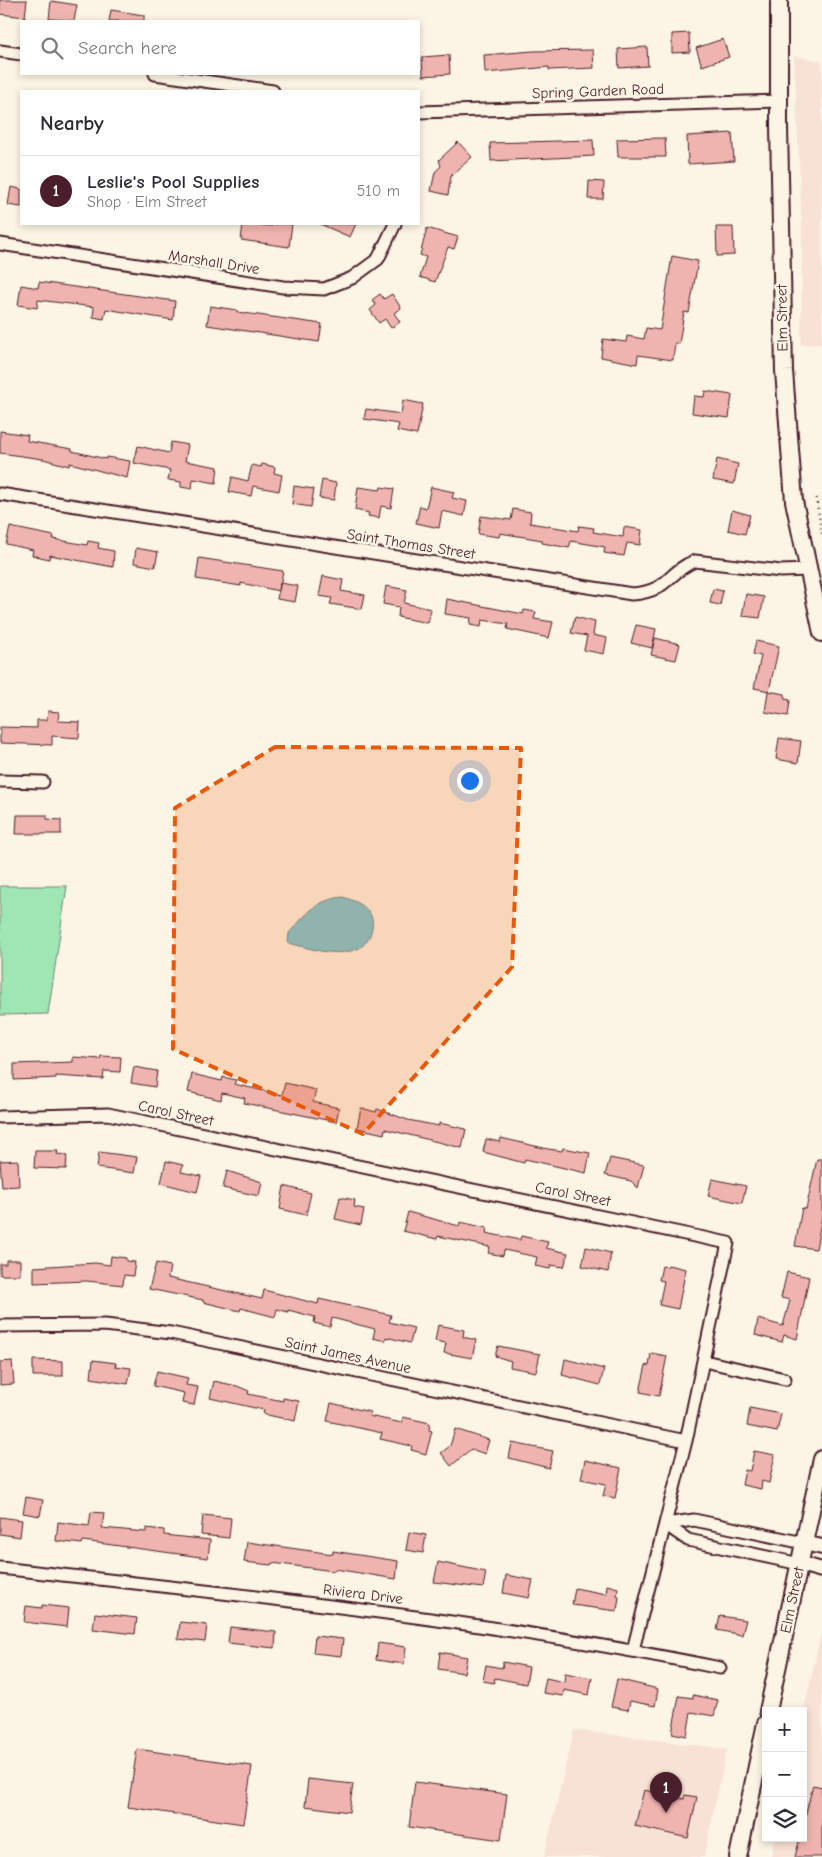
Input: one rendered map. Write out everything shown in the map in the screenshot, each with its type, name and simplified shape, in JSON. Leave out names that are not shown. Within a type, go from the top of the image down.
[{"type":"main road","name":"Elm Street","points":[[779,0],[778,101],[784,370],[794,501],[822,633]]},
{"type":"main road","name":"Elm Street","points":[[769,1707],[822,1459]]},
{"type":"main road","points":[[738,1857],[762,1742]]},
{"type":"street","points":[[0,51],[20,54]]},
{"type":"street","points":[[162,75],[266,90]]},
{"type":"street","name":"Spring Garden Road","points":[[420,112],[778,101]]},
{"type":"street","name":"Marshall Drive","points":[[0,244],[283,288],[324,289],[352,278],[378,259],[395,225]]},
{"type":"street","name":"Saint Thomas Street","points":[[0,494],[632,594],[648,593],[666,584],[684,565],[695,561],[781,571],[808,570]]},
{"type":"street","points":[[0,781],[42,782]]},
{"type":"street","name":"Carol Street","points":[[0,1117],[108,1114],[728,1242],[686,1441],[633,1650]]},
{"type":"street","name":"Saint James Avenue","points":[[0,1326],[105,1326],[171,1333],[686,1441]]},
{"type":"street","points":[[704,1361],[785,1379]]},
{"type":"street","points":[[665,1524],[694,1520],[822,1547]]},
{"type":"street","points":[[665,1524],[688,1540],[822,1570]]},
{"type":"street","name":"Riviera Drive","points":[[0,1568],[454,1620],[633,1650],[720,1668]]},
{"type":"path","points":[[816,498],[822,534]]},
{"type":"highlighted area","points":[[275,747],[521,748],[512,967],[363,1134],[173,1049],[175,808]]},
{"type":"shaded area","points":[[794,56],[822,61],[822,344],[801,345],[802,228]]},
{"type":"shaded area","points":[[822,1629],[822,1857],[771,1857],[774,1842],[807,1842],[807,1707],[804,1707]]},
{"type":"shaded area","points":[[574,1730],[727,1749],[704,1857],[544,1857]]},
{"type":"green space","points":[[0,886],[67,886],[48,1014],[0,1015]]},
{"type":"water","points":[[343,897],[356,902],[370,914],[372,927],[369,938],[362,946],[354,950],[338,953],[288,943],[289,933],[312,909],[325,901]]},
{"type":"building","points":[[0,0],[27,0],[25,17],[0,14]]},
{"type":"building","points":[[51,1],[77,5],[74,20],[49,19]]},
{"type":"building","points":[[111,10],[144,15],[144,20],[109,20]]},
{"type":"building","points":[[689,33],[690,52],[672,53],[672,34]]},
{"type":"building","points":[[723,39],[729,57],[702,66],[696,48]]},
{"type":"building","points":[[647,47],[648,66],[619,68],[618,49]]},
{"type":"building","points":[[593,50],[594,68],[549,70],[549,67],[485,73],[484,55],[533,51]]},
{"type":"building","points":[[449,55],[450,74],[423,76],[422,57]]},
{"type":"building","points":[[732,133],[734,161],[688,164],[687,136]]},
{"type":"building","points":[[665,138],[666,157],[618,157],[617,139]]},
{"type":"building","points":[[593,140],[594,156],[491,161],[490,143]]},
{"type":"building","points":[[458,142],[472,157],[451,176],[448,195],[431,191],[435,172],[441,166],[439,160]]},
{"type":"building","points":[[589,181],[604,182],[603,199],[588,199]]},
{"type":"building","points":[[11,187],[20,189],[20,207],[8,205]]},
{"type":"building","points":[[243,225],[292,225],[289,247],[241,240]]},
{"type":"building","points":[[322,225],[356,225],[350,237]]},
{"type":"building","points":[[716,227],[733,227],[734,255],[717,256]]},
{"type":"building","points":[[427,228],[458,237],[454,249],[448,247],[435,282],[420,277],[426,257],[420,255]]},
{"type":"building","points":[[672,256],[698,261],[689,313],[684,312],[679,344],[675,343],[673,360],[638,355],[637,364],[601,357],[603,339],[626,342],[627,336],[644,339],[646,328],[660,330]]},
{"type":"building","points":[[39,282],[175,301],[173,320],[106,309],[104,319],[93,317],[94,307],[38,300],[37,308],[18,305],[21,285],[38,288]]},
{"type":"building","points":[[380,294],[384,299],[392,294],[401,308],[394,313],[400,322],[391,328],[385,319],[379,323],[370,310],[376,305],[372,300]]},
{"type":"building","points":[[210,306],[237,310],[237,312],[322,324],[319,342],[207,325]]},
{"type":"building","points":[[705,391],[732,395],[729,418],[692,413],[694,396],[704,397]]},
{"type":"building","points":[[403,400],[423,404],[417,435],[397,431],[399,424],[364,419],[366,409],[401,414]]},
{"type":"building","points":[[0,431],[28,435],[27,441],[72,449],[72,451],[106,459],[106,457],[130,461],[127,478],[70,463],[69,466],[43,459],[0,453]]},
{"type":"building","points":[[171,442],[188,445],[185,461],[218,467],[216,483],[193,479],[192,489],[181,487],[181,482],[168,480],[170,470],[134,463],[138,446],[169,453]]},
{"type":"building","points":[[717,459],[738,464],[734,484],[713,480]]},
{"type":"building","points":[[262,464],[275,467],[274,473],[282,475],[279,491],[253,486],[251,496],[229,492],[232,477],[248,481],[252,465],[261,467]]},
{"type":"building","points":[[322,480],[336,483],[334,500],[319,498]]},
{"type":"building","points":[[294,486],[314,489],[311,507],[292,504]]},
{"type":"building","points":[[358,487],[380,490],[381,487],[394,489],[391,508],[381,506],[379,518],[368,516],[369,513],[355,510]]},
{"type":"building","points":[[431,487],[454,492],[452,498],[467,501],[464,516],[442,511],[439,528],[416,523],[420,506],[426,508]]},
{"type":"building","points":[[513,509],[531,512],[530,523],[578,531],[579,526],[594,528],[593,532],[623,537],[624,527],[642,530],[640,545],[627,543],[624,556],[604,553],[605,547],[571,541],[569,548],[542,543],[542,540],[500,533],[499,537],[478,534],[481,516],[511,520]]},
{"type":"building","points":[[732,510],[750,515],[745,534],[728,530]]},
{"type":"building","points":[[10,527],[54,536],[53,539],[87,545],[88,541],[99,543],[98,548],[114,551],[113,567],[50,555],[49,559],[32,555],[33,550],[6,544]]},
{"type":"building","points":[[136,548],[158,552],[155,567],[134,563]]},
{"type":"building","points":[[199,558],[283,571],[279,591],[241,583],[241,586],[196,579]]},
{"type":"building","points":[[323,576],[343,580],[341,591],[365,595],[362,609],[330,604],[332,598],[319,596]]},
{"type":"building","points":[[280,583],[298,586],[295,602],[277,599]]},
{"type":"building","points":[[386,586],[407,590],[404,603],[431,609],[428,623],[398,617],[399,607],[383,604]]},
{"type":"building","points":[[713,589],[723,591],[720,605],[710,603]]},
{"type":"building","points":[[746,594],[764,597],[760,618],[742,616]]},
{"type":"building","points":[[447,599],[523,614],[524,610],[536,612],[534,619],[553,622],[549,638],[507,629],[508,624],[482,620],[481,627],[470,625],[471,618],[445,614]]},
{"type":"building","points":[[575,617],[595,622],[593,635],[607,638],[604,654],[584,650],[587,636],[571,633]]},
{"type":"building","points":[[636,625],[656,629],[652,648],[631,643]]},
{"type":"building","points":[[655,638],[680,644],[676,660],[651,655]]},
{"type":"building","points":[[756,641],[779,646],[769,691],[754,688],[761,656],[753,654]]},
{"type":"building","points":[[768,691],[785,694],[785,699],[790,700],[788,716],[765,712]]},
{"type":"building","points":[[48,711],[59,712],[58,721],[80,722],[79,738],[52,736],[52,745],[0,743],[0,727],[37,728],[37,720],[47,720]]},
{"type":"building","points":[[779,738],[801,741],[798,763],[776,759]]},
{"type":"building","points":[[17,815],[47,815],[47,819],[61,820],[61,834],[16,834]]},
{"type":"building","points":[[101,1056],[121,1057],[120,1072],[104,1071],[103,1079],[56,1076],[56,1078],[14,1080],[14,1064],[73,1062],[73,1057],[100,1059]]},
{"type":"building","points":[[134,1067],[157,1071],[155,1087],[131,1083]]},
{"type":"building","points":[[192,1074],[222,1081],[223,1077],[236,1080],[234,1084],[282,1095],[285,1083],[316,1090],[313,1102],[339,1108],[336,1122],[244,1103],[245,1098],[222,1093],[221,1100],[188,1092]]},
{"type":"building","points":[[361,1108],[376,1112],[377,1109],[408,1120],[439,1126],[439,1123],[466,1129],[462,1148],[385,1129],[384,1134],[357,1128]]},
{"type":"building","points":[[501,1138],[548,1149],[562,1151],[563,1148],[590,1153],[586,1173],[525,1159],[524,1163],[483,1152],[486,1139],[500,1142]]},
{"type":"building","points":[[35,1151],[58,1151],[57,1154],[67,1155],[66,1169],[34,1168]]},
{"type":"building","points":[[99,1152],[137,1157],[134,1173],[97,1168]]},
{"type":"building","points":[[610,1158],[644,1165],[638,1188],[631,1181],[605,1175]]},
{"type":"building","points":[[817,1159],[822,1159],[822,1216],[816,1249],[795,1246],[802,1208],[806,1209]]},
{"type":"building","points":[[18,1160],[19,1186],[2,1187],[0,1161]]},
{"type":"building","points":[[166,1161],[183,1165],[181,1172],[201,1176],[197,1192],[161,1183]]},
{"type":"building","points":[[227,1171],[262,1182],[259,1196],[223,1188]]},
{"type":"building","points":[[712,1179],[746,1186],[742,1203],[708,1196]]},
{"type":"building","points":[[284,1186],[311,1193],[306,1215],[280,1209]]},
{"type":"building","points":[[340,1197],[355,1200],[354,1207],[364,1209],[361,1225],[335,1219]]},
{"type":"building","points":[[408,1212],[459,1226],[460,1222],[487,1228],[486,1233],[520,1240],[521,1236],[548,1242],[546,1248],[568,1253],[564,1267],[551,1265],[550,1269],[535,1266],[537,1257],[504,1250],[503,1256],[488,1253],[490,1247],[438,1236],[437,1239],[403,1231]]},
{"type":"building","points":[[586,1247],[611,1253],[608,1272],[582,1266]]},
{"type":"building","points":[[111,1256],[126,1258],[126,1261],[135,1262],[133,1276],[124,1275],[123,1285],[87,1281],[34,1283],[34,1267],[95,1263],[110,1265]]},
{"type":"building","points":[[6,1260],[20,1260],[20,1275],[0,1275],[0,1264],[6,1264]]},
{"type":"building","points":[[156,1263],[170,1266],[168,1278],[262,1299],[264,1290],[318,1304],[319,1299],[391,1315],[389,1322],[414,1328],[410,1343],[386,1337],[385,1341],[373,1338],[375,1329],[332,1318],[330,1327],[314,1323],[315,1317],[288,1310],[288,1312],[277,1309],[275,1317],[241,1308],[240,1311],[203,1302],[203,1300],[149,1289]]},
{"type":"building","points":[[668,1265],[686,1269],[678,1309],[659,1305],[664,1281],[659,1280],[662,1266],[667,1267]]},
{"type":"building","points":[[787,1272],[809,1277],[797,1339],[784,1335],[782,1342],[755,1335],[758,1319],[783,1326],[790,1300],[781,1298]]},
{"type":"building","points":[[438,1325],[464,1330],[463,1337],[476,1340],[472,1358],[444,1353],[446,1343],[435,1341]]},
{"type":"building","points":[[498,1346],[540,1354],[536,1372],[510,1367],[511,1361],[495,1356]]},
{"type":"building","points":[[651,1353],[667,1356],[659,1396],[640,1392],[646,1365],[649,1366]]},
{"type":"building","points":[[565,1359],[604,1369],[600,1385],[562,1375]]},
{"type":"building","points":[[33,1360],[63,1361],[63,1376],[33,1376]]},
{"type":"building","points":[[93,1360],[116,1363],[115,1366],[131,1368],[128,1384],[91,1378]]},
{"type":"building","points":[[12,1361],[14,1384],[0,1385],[0,1362]]},
{"type":"building","points":[[157,1371],[188,1378],[186,1385],[198,1387],[194,1405],[182,1403],[184,1393],[153,1386]]},
{"type":"building","points":[[214,1381],[237,1386],[249,1391],[248,1394],[283,1401],[283,1398],[299,1401],[295,1421],[263,1414],[264,1410],[210,1398]]},
{"type":"building","points":[[331,1403],[370,1412],[369,1416],[402,1423],[403,1417],[430,1423],[429,1430],[432,1431],[426,1454],[411,1450],[412,1446],[380,1439],[382,1433],[327,1421]]},
{"type":"building","points":[[750,1408],[781,1414],[777,1432],[747,1426]]},
{"type":"building","points":[[455,1429],[489,1440],[485,1454],[471,1449],[451,1466],[441,1453],[450,1446]]},
{"type":"building","points":[[512,1443],[553,1451],[549,1468],[509,1458]]},
{"type":"building","points":[[754,1451],[775,1455],[769,1483],[762,1481],[761,1489],[742,1485],[745,1470],[750,1471]]},
{"type":"building","points":[[585,1460],[621,1468],[615,1498],[603,1496],[606,1484],[581,1479]]},
{"type":"building","points":[[26,1497],[43,1500],[40,1516],[23,1513]]},
{"type":"building","points":[[91,1512],[104,1513],[102,1528],[146,1532],[146,1528],[164,1530],[164,1535],[210,1540],[208,1558],[83,1541],[82,1544],[56,1541],[58,1522],[89,1526]]},
{"type":"building","points":[[203,1515],[231,1518],[229,1538],[201,1535]]},
{"type":"building","points":[[0,1517],[22,1520],[20,1537],[0,1534]]},
{"type":"building","points":[[409,1532],[426,1535],[423,1553],[406,1550]]},
{"type":"building","points":[[247,1542],[333,1554],[333,1551],[398,1561],[396,1579],[335,1569],[334,1571],[272,1563],[271,1565],[244,1562]]},
{"type":"building","points":[[438,1562],[486,1572],[483,1588],[434,1582]]},
{"type":"building","points":[[506,1575],[533,1580],[529,1598],[503,1593]]},
{"type":"building","points":[[607,1585],[618,1588],[617,1611],[572,1605],[575,1588],[606,1594]]},
{"type":"building","points":[[42,1605],[69,1608],[67,1627],[24,1622],[26,1606],[42,1608]]},
{"type":"building","points":[[95,1613],[137,1618],[135,1634],[93,1629]]},
{"type":"building","points":[[720,1616],[746,1620],[742,1635],[717,1630]]},
{"type":"building","points":[[180,1622],[207,1625],[205,1642],[178,1639]]},
{"type":"building","points":[[230,1627],[276,1632],[275,1648],[228,1643]]},
{"type":"building","points":[[315,1636],[343,1639],[341,1656],[313,1653]]},
{"type":"building","points":[[378,1643],[406,1647],[404,1664],[376,1660]]},
{"type":"building","points":[[440,1652],[467,1657],[464,1673],[438,1669]]},
{"type":"building","points":[[503,1662],[529,1667],[526,1684],[495,1678],[494,1683],[483,1681],[486,1665],[502,1668]]},
{"type":"building","points":[[565,1673],[592,1678],[589,1695],[564,1690],[563,1696],[543,1693],[546,1678],[564,1682]]},
{"type":"building","points":[[617,1679],[658,1689],[655,1706],[630,1701],[628,1710],[611,1707]]},
{"type":"building","points":[[693,1695],[718,1700],[714,1716],[691,1712],[687,1736],[672,1733],[679,1696],[693,1698]]},
{"type":"building","points":[[137,1749],[252,1766],[243,1824],[128,1807]]},
{"type":"building","points":[[308,1779],[353,1784],[349,1812],[305,1806]]},
{"type":"building","points":[[415,1782],[507,1794],[501,1840],[409,1827]]},
{"type":"building","points":[[813,1785],[822,1787],[822,1857],[795,1857],[799,1842],[807,1842],[807,1809]]},
{"type":"building","points":[[644,1790],[684,1799],[685,1795],[697,1797],[688,1838],[635,1826]]},
{"type":"place","name":"Leslie's Pool Supplies","points":[[666,1813]]}]
